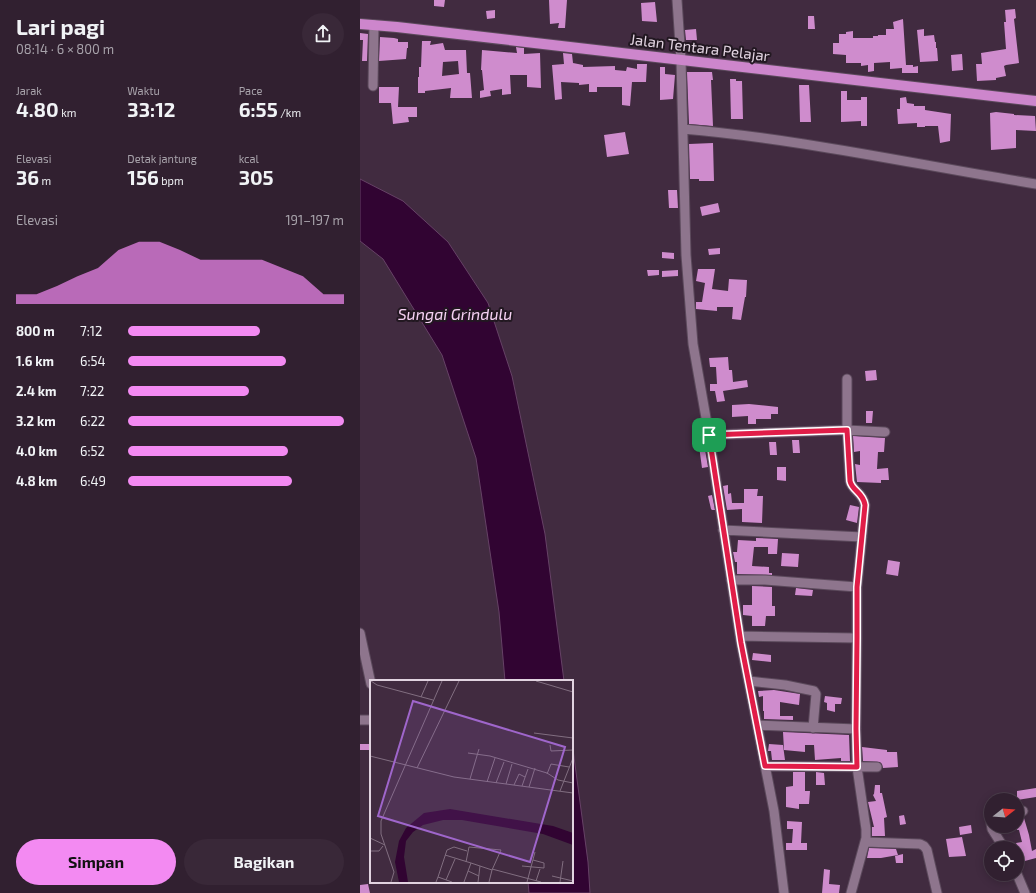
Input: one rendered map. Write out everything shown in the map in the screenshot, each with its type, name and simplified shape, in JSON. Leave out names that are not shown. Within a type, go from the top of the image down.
[{"type":"main road","name":"Jalan Tentara Pelajar","points":[[360,24],[1036,101]]},
{"type":"street","points":[[677,0],[681,60],[686,255],[693,344],[709,435],[740,636],[774,811],[784,893]]},
{"type":"street","points":[[373,86],[374,26]]},
{"type":"street","points":[[683,129],[737,134],[909,161],[1036,184]]},
{"type":"street","points":[[846,379],[847,430],[851,485],[864,499],[857,587],[856,729],[857,767],[866,829],[865,842],[851,893]]},
{"type":"street","points":[[709,435],[847,430],[885,432]]},
{"type":"street","points":[[724,530],[862,536]]},
{"type":"street","points":[[731,580],[765,580],[857,587]]},
{"type":"street","points":[[360,633],[370,680]]},
{"type":"street","points":[[740,636],[857,638]]},
{"type":"street","points":[[749,681],[785,685],[814,691],[816,694],[813,728]]},
{"type":"street","points":[[757,725],[856,729]]},
{"type":"street","points":[[765,766],[877,767]]},
{"type":"street","points":[[865,842],[920,844],[924,846],[928,854],[936,893]]},
{"type":"street","points":[[1020,881],[1025,893]]},
{"type":"water","name":"Sungai Grindulu","points":[[360,179],[403,201],[448,242],[488,303],[512,376],[545,534],[564,680],[505,680],[499,612],[476,458],[442,355],[383,259],[360,241]]},
{"type":"water","points":[[573,750],[588,862],[590,893],[529,893],[528,883],[573,883]]},
{"type":"building","points":[[434,0],[445,0],[444,7],[434,6]]},
{"type":"building","points":[[549,0],[567,0],[565,28],[558,28],[559,23],[550,24]]},
{"type":"building","points":[[655,2],[657,22],[642,21],[641,3]]},
{"type":"building","points":[[1015,9],[1016,18],[1014,19],[1019,63],[1004,66],[1006,76],[996,78],[996,80],[977,81],[976,64],[982,64],[981,53],[1006,49],[1004,22],[1006,22],[1005,10]]},
{"type":"building","points":[[495,10],[495,18],[487,19],[486,11]]},
{"type":"building","points":[[808,16],[814,16],[815,29],[808,29]]},
{"type":"building","points":[[903,19],[906,65],[913,65],[913,67],[918,66],[918,73],[902,73],[902,68],[890,69],[890,62],[874,63],[874,71],[868,72],[868,65],[861,66],[861,63],[846,63],[846,55],[833,54],[833,43],[839,43],[839,34],[846,34],[846,32],[853,31],[853,38],[873,38],[873,36],[886,35],[886,29],[894,29],[893,22]]},
{"type":"building","points":[[696,29],[697,40],[686,40],[685,30]]},
{"type":"building","points":[[924,29],[924,36],[934,35],[938,61],[920,62],[917,30]]},
{"type":"building","points":[[360,33],[368,34],[367,61],[362,61],[363,40],[360,40]]},
{"type":"building","points":[[380,37],[398,39],[398,42],[408,42],[406,59],[379,61]]},
{"type":"building","points":[[422,41],[431,41],[430,45],[443,43],[445,50],[466,50],[467,73],[470,73],[472,98],[450,98],[451,88],[418,93],[419,67],[421,67]],"holes":[[[458,61],[459,74],[442,76],[443,62]]]},
{"type":"building","points":[[516,47],[524,48],[524,54],[540,53],[541,88],[527,87],[527,75],[510,75],[511,94],[502,95],[502,89],[490,91],[491,96],[480,98],[480,91],[484,90],[481,70],[482,50],[517,53]]},
{"type":"building","points":[[563,53],[572,54],[573,63],[583,65],[583,67],[615,66],[615,70],[626,71],[627,67],[637,69],[637,64],[647,64],[646,82],[632,82],[630,106],[622,105],[622,87],[597,87],[597,92],[589,92],[589,84],[579,85],[579,83],[561,82],[562,99],[555,100],[552,65],[564,64]]},
{"type":"building","points":[[962,54],[963,70],[952,71],[951,55]]},
{"type":"building","points":[[660,67],[665,67],[665,74],[675,75],[673,99],[660,100]]},
{"type":"building","points":[[687,72],[712,72],[713,126],[689,124]]},
{"type":"building","points":[[730,79],[742,81],[743,119],[731,119]]},
{"type":"building","points":[[799,85],[809,85],[811,122],[800,122]]},
{"type":"building","points":[[379,87],[399,87],[398,107],[417,107],[417,117],[408,117],[409,122],[393,124],[391,103],[379,103]]},
{"type":"building","points":[[841,91],[847,91],[847,100],[861,100],[861,97],[867,97],[867,126],[861,126],[861,121],[841,122]]},
{"type":"building","points":[[906,97],[907,103],[914,104],[914,106],[925,106],[925,110],[951,114],[950,141],[940,143],[938,126],[917,127],[917,123],[898,124],[897,109],[900,109],[900,98]]},
{"type":"building","points":[[996,112],[1035,116],[1036,131],[1016,130],[1016,148],[991,150],[990,113]]},
{"type":"building","points":[[625,132],[629,154],[607,157],[604,135]]},
{"type":"building","points":[[713,143],[714,181],[699,181],[699,179],[690,179],[689,144]]},
{"type":"building","points":[[668,190],[677,190],[678,208],[669,208]]},
{"type":"building","points":[[718,203],[720,212],[702,216],[700,207]]},
{"type":"building","points":[[720,248],[720,254],[709,255],[708,249]]},
{"type":"building","points":[[662,252],[674,253],[674,259],[662,258]]},
{"type":"building","points":[[698,269],[715,269],[712,289],[728,291],[729,279],[747,280],[746,297],[741,320],[732,319],[733,307],[717,307],[717,311],[696,309],[696,302],[702,302],[705,283],[696,281]]},
{"type":"building","points":[[647,270],[659,270],[659,275],[648,276]]},
{"type":"building","points":[[678,270],[678,276],[662,277],[662,271]]},
{"type":"building","points":[[728,357],[729,370],[732,370],[733,382],[747,380],[748,387],[723,391],[725,401],[717,402],[715,391],[710,391],[710,384],[717,384],[716,367],[710,367],[709,358]]},
{"type":"building","points":[[876,370],[877,380],[866,381],[865,371]]},
{"type":"building","points":[[749,404],[778,407],[778,414],[771,414],[771,419],[756,419],[756,424],[748,424],[748,416],[732,417],[732,405]]},
{"type":"building","points":[[866,411],[873,411],[872,423],[866,423]]},
{"type":"building","points":[[853,436],[885,438],[884,452],[878,452],[877,469],[888,468],[889,480],[881,480],[881,483],[857,482],[855,464],[860,465],[860,451],[854,452]]},
{"type":"building","points":[[703,438],[708,467],[702,468],[698,439]]},
{"type":"building","points":[[792,440],[799,440],[800,453],[793,453]]},
{"type":"building","points":[[769,442],[776,442],[777,455],[770,455]]},
{"type":"building","points":[[777,467],[786,467],[786,481],[777,480]]},
{"type":"building","points":[[728,485],[728,494],[731,493],[732,503],[744,503],[744,489],[758,489],[757,496],[763,496],[762,523],[742,522],[742,509],[727,510],[723,486]]},
{"type":"building","points":[[712,495],[715,510],[711,509],[708,496]]},
{"type":"building","points":[[850,505],[859,507],[857,523],[846,520]]},
{"type":"building","points":[[756,538],[778,539],[777,554],[768,554],[768,547],[754,547],[752,566],[769,567],[769,573],[772,573],[772,575],[737,574],[737,562],[735,562],[733,552],[737,552],[738,540],[756,541]]},
{"type":"building","points":[[782,553],[799,554],[798,567],[781,566]]},
{"type":"building","points":[[888,560],[900,562],[898,576],[886,574]]},
{"type":"building","points":[[752,586],[772,587],[772,606],[775,606],[775,616],[766,616],[765,626],[752,626],[752,616],[743,615],[743,605],[752,605]]},
{"type":"building","points":[[796,588],[813,590],[812,596],[795,595]]},
{"type":"building","points":[[753,653],[771,655],[771,662],[752,660]]},
{"type":"building","points":[[774,690],[800,694],[799,705],[780,702],[780,716],[793,716],[793,720],[764,719],[763,696],[759,697],[758,691]]},
{"type":"building","points":[[825,696],[842,698],[841,704],[835,704],[835,712],[827,710],[827,703],[824,702]]},
{"type":"building","points":[[783,732],[849,735],[850,761],[841,761],[841,758],[815,760],[814,745],[805,745],[805,752],[784,750]]},
{"type":"building","points":[[360,744],[370,744],[370,750],[360,750]]},
{"type":"building","points":[[769,744],[783,745],[785,760],[772,760],[771,751],[768,751]]},
{"type":"building","points":[[862,747],[887,750],[887,752],[897,752],[898,767],[883,768],[880,762],[863,761]]},
{"type":"building","points":[[793,772],[805,772],[805,791],[810,791],[809,804],[799,804],[799,809],[786,807],[786,787],[793,786]]},
{"type":"building","points":[[816,772],[824,773],[825,785],[816,785]]},
{"type":"building","points":[[875,785],[880,785],[880,793],[882,793],[887,817],[884,818],[885,836],[872,836],[872,827],[874,827],[868,802],[876,801],[873,795]]},
{"type":"building","points":[[1036,788],[1036,797],[1024,799],[1024,793],[1017,793],[1017,791]]},
{"type":"building","points":[[904,815],[906,824],[900,825],[899,816]]},
{"type":"building","points":[[1024,818],[1032,851],[1036,849],[1036,858],[1024,861],[1024,841],[1022,841],[1020,833],[1024,833]]},
{"type":"building","points":[[787,821],[802,822],[801,843],[807,843],[807,850],[786,850],[786,843],[792,843],[793,829],[787,829]]},
{"type":"building","points":[[971,825],[972,833],[960,835],[959,827]]},
{"type":"building","points":[[962,837],[966,856],[949,857],[946,839]]},
{"type":"building","points":[[869,848],[896,849],[898,855],[881,858],[867,858]]},
{"type":"building","points":[[903,854],[903,863],[896,863],[895,856]]},
{"type":"building","points":[[824,869],[830,870],[829,884],[840,885],[839,893],[822,893]]},
{"type":"building","points":[[368,884],[370,893],[360,893],[360,885]]},
{"type":"route","points":[[847,430],[850,481],[851,485],[862,495],[865,505],[857,587],[857,767],[765,766],[741,643],[709,435],[847,430]]}]
